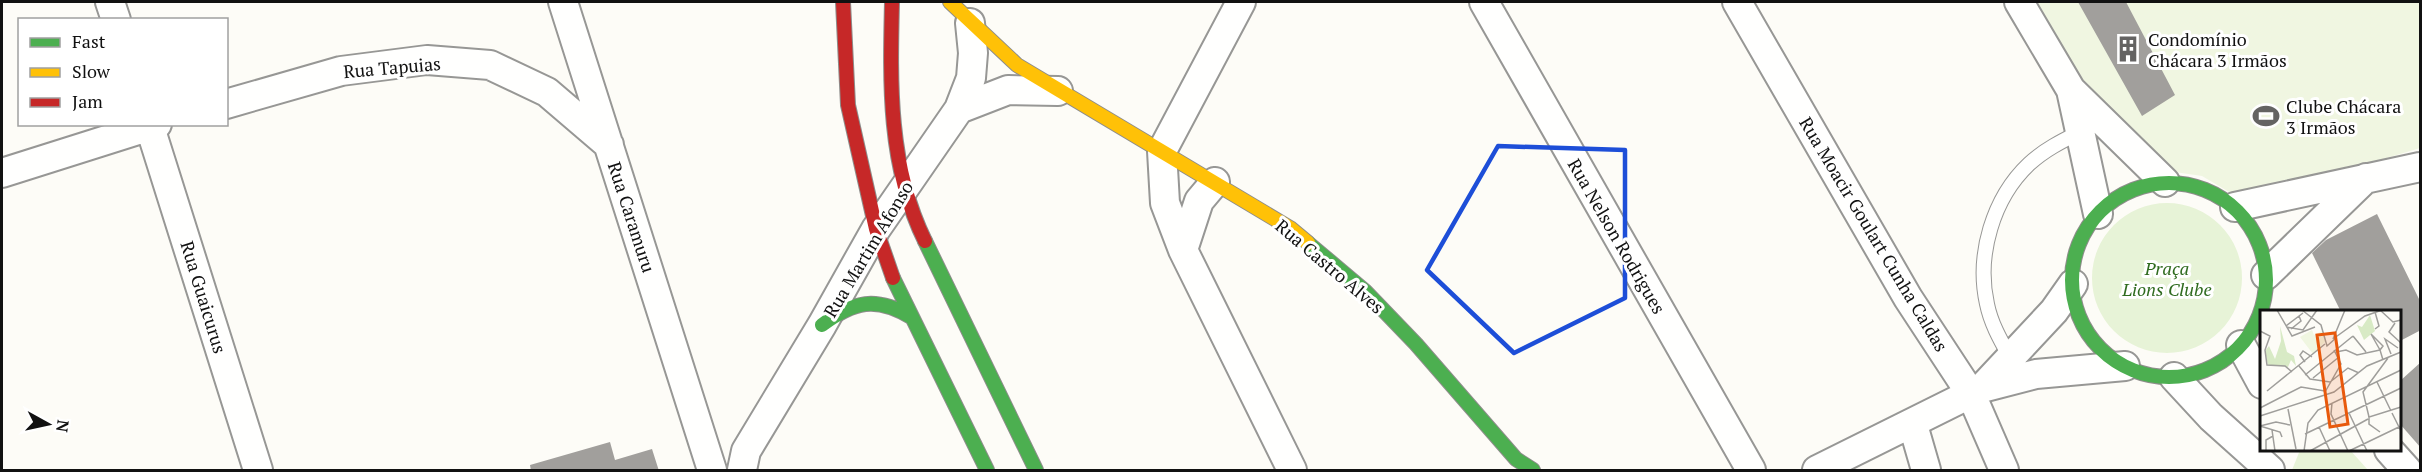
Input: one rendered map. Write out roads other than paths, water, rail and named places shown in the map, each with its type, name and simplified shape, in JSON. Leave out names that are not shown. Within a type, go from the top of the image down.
[{"type":"street","points":[[110,2],[115,18]]},
{"type":"street","name":"Rua Caramuru","points":[[563,2],[712,471]]},
{"type":"street","points":[[843,2],[848,105],[876,229],[888,268],[987,471]]},
{"type":"street","points":[[892,2],[890,75],[893,135],[905,184],[921,233],[1036,471]]},
{"type":"street","name":"Rua Castro Alves","points":[[950,2],[1017,65],[1290,228],[1365,291],[1416,344],[1516,459],[1533,471]]},
{"type":"street","points":[[1241,2],[1162,151],[1165,203],[1183,250],[1292,471]]},
{"type":"street","name":"Rua Nelson Rodrigues","points":[[1484,2],[1751,471]]},
{"type":"street","name":"Rua Moacir Goulart Cunha Caldas","points":[[1737,2],[1908,298],[1977,391],[2004,471]]},
{"type":"street","points":[[2019,2],[2071,90],[2165,182]]},
{"type":"street","name":"Rua Martim Afonso","points":[[744,461],[876,229],[905,184],[959,110],[971,78],[973,53],[970,23]]},
{"type":"street","name":"Rua Tapuias","points":[[228,103],[341,71],[427,60],[490,64],[547,92],[609,145]]},
{"type":"street","name":"Rua Castro Alves","points":[[959,110],[1008,90],[1058,91]]},
{"type":"street","points":[[2071,90],[2098,214]]},
{"type":"street","points":[[2,173],[149,126]]},
{"type":"street","name":"Rua Guaicurus","points":[[152,126],[258,471]]},
{"type":"street","points":[[2235,207],[2421,167]]},
{"type":"street","points":[[2266,275],[2367,178]]},
{"type":"street","points":[[1183,250],[1199,201],[1215,182]]},
{"type":"street","points":[[2260,312],[2256,324],[2241,345],[2214,366],[2199,373],[2174,377],[2149,375],[2125,366],[2104,352],[2088,332],[2077,309],[2073,284],[2075,259],[2083,235],[2098,214],[2117,198],[2140,187],[2165,182],[2190,184],[2214,193],[2235,207],[2251,227],[2262,250],[2266,275],[2261,310]]},
{"type":"street","points":[[1977,391],[2054,311],[2073,284]]},
{"type":"street","points":[[822,325],[842,310],[865,303],[890,306],[911,317]]},
{"type":"street","points":[[2241,345],[2260,380]]},
{"type":"street","points":[[1817,471],[1977,391],[2036,374],[2125,366]]},
{"type":"street","points":[[2174,377],[2211,417],[2270,471]]},
{"type":"street","points":[[1913,425],[1926,471]]},
{"type":"street","points":[[700,432],[744,461]]},
{"type":"street","points":[[2279,451],[2285,471]]},
{"type":"street","points":[[2390,451],[2407,471]]},
{"type":"lane","points":[[2011,358],[1996,332],[1987,303],[1985,283],[1987,243],[1995,214],[2010,188],[2029,164],[2053,146],[2080,132]]},
{"type":"place","name":"Condomínio Chácara 3 Irmãos","points":[[2128,49]]},
{"type":"place","name":"Clube Chácara 3 Irmãos","points":[[2266,116]]},
{"type":"park label","name":"Praça Lions Clube","points":[[2167,278]]}]
